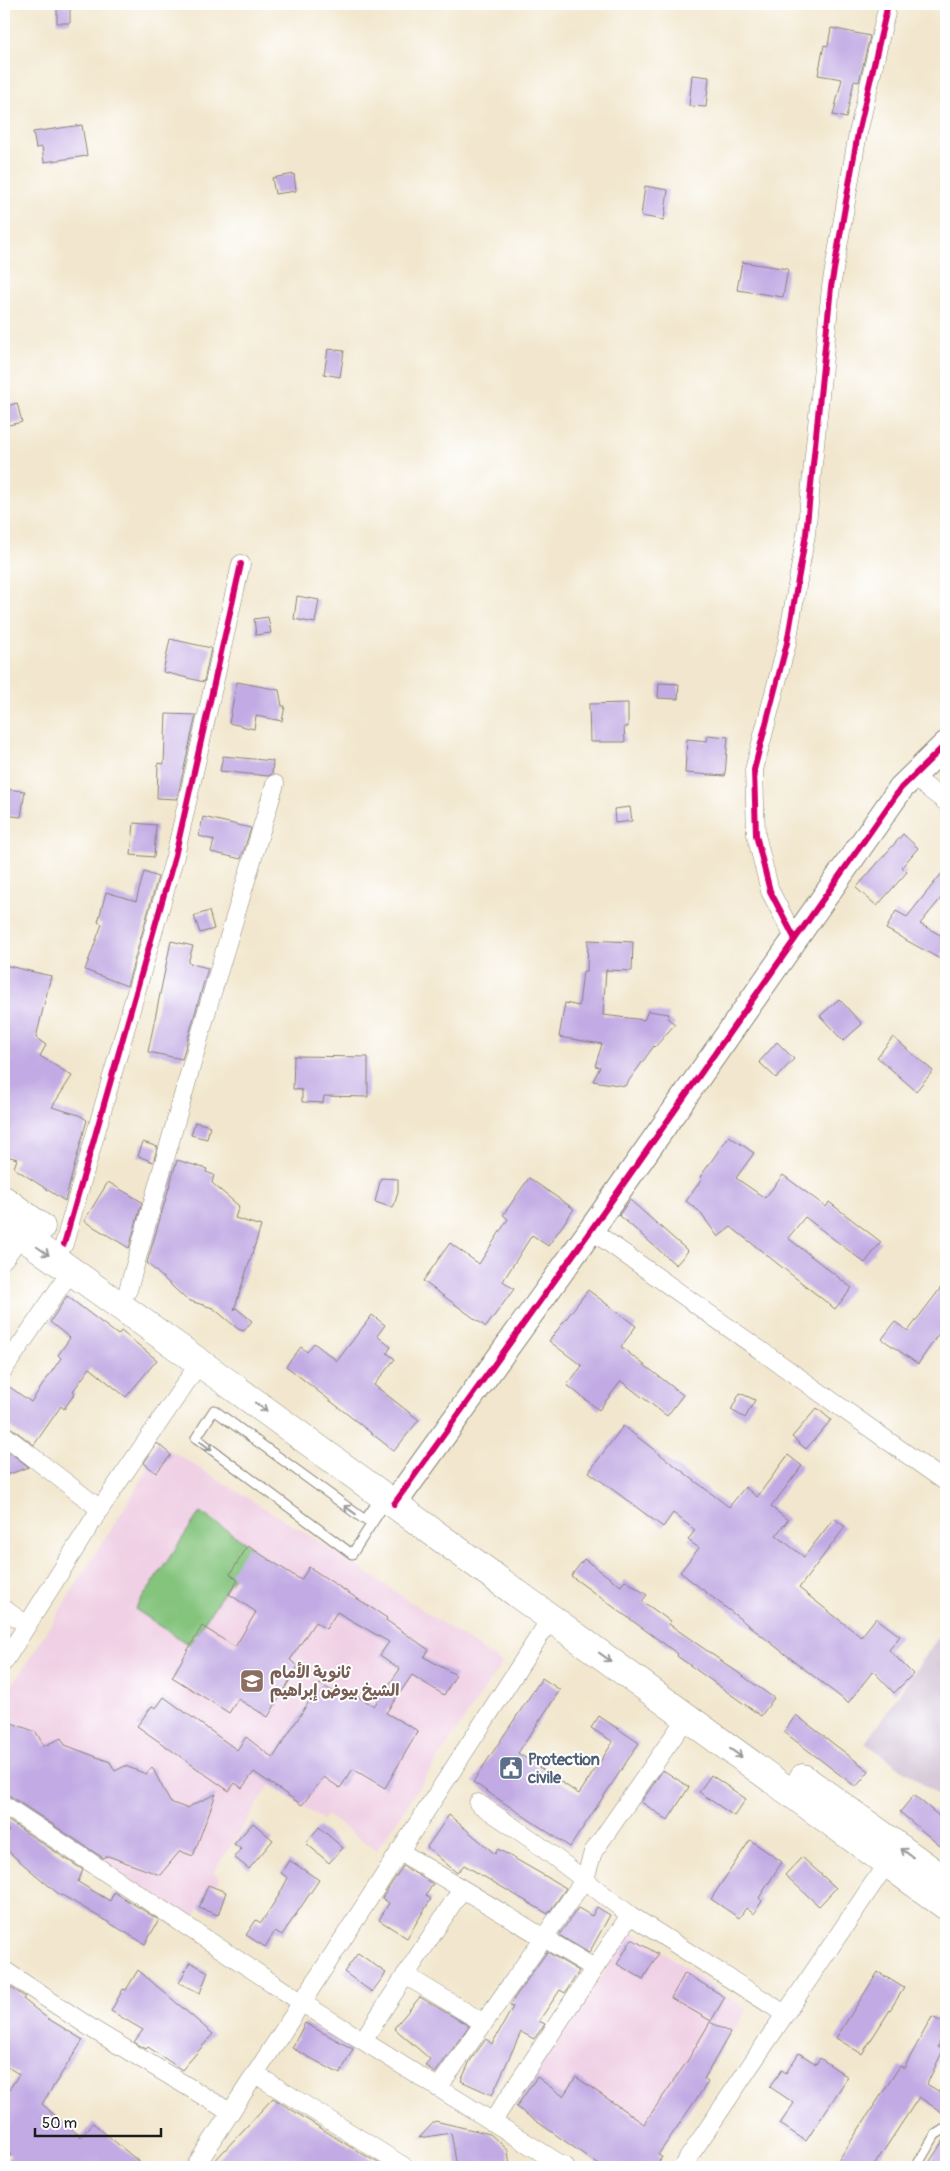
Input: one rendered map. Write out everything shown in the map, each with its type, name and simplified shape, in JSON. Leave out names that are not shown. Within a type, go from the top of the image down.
[{"type":"main road","points":[[4,1200],[128,1290],[392,1497],[551,1618],[946,1906]]},
{"type":"main road","points":[[12,1229],[392,1497],[946,1881]]},
{"type":"street","points":[[795,939],[770,891],[756,835],[754,770],[787,643],[806,534],[831,287],[858,133],[888,4]]},
{"type":"street","points":[[64,1244],[175,856],[241,564]]},
{"type":"street","points":[[392,1497],[591,1230],[901,788],[946,744]]},
{"type":"street","points":[[912,776],[946,802]]},
{"type":"street","points":[[128,1290],[210,1000],[275,784]]},
{"type":"street","points":[[4,1259],[12,1229]]},
{"type":"street","points":[[591,1230],[946,1482]]},
{"type":"street","points":[[4,1369],[71,1271]]},
{"type":"street","points":[[4,1662],[100,1509],[200,1362]]},
{"type":"street","points":[[4,1435],[100,1509]]},
{"type":"street","points":[[4,1609],[27,1625]]},
{"type":"street","points":[[195,2167],[551,1618]]},
{"type":"street","points":[[438,2088],[585,1879],[593,1852],[687,1717]]},
{"type":"street","points":[[478,1803],[585,1879],[630,1914],[785,2014]]},
{"type":"street","points":[[4,1805],[302,2002],[565,2167]]},
{"type":"street","points":[[399,1851],[594,1968]]},
{"type":"street","points":[[682,2167],[887,1863]]},
{"type":"street","points":[[363,2040],[462,1889]]},
{"type":"street","points":[[492,2122],[630,1914]]},
{"type":"street","points":[[4,1970],[94,2030],[230,2112]]},
{"type":"street","points":[[405,1976],[484,2023]]},
{"type":"street","points":[[255,2074],[405,2167]]},
{"type":"lane","points":[[214,1410],[364,1520],[392,1497],[352,1554],[196,1438],[214,1410]]},
{"type":"lane","points":[[916,2167],[935,2136],[946,2128]]},
{"type":"shaded area","name":"ثانوية الأمام الشيخ بيوض إبراهيم","points":[[163,1446],[333,1550],[502,1663],[377,1850],[326,1815],[323,1820],[270,1785],[213,1873],[220,1878],[192,1918],[4,1801],[4,1699]]},
{"type":"shaded area","points":[[946,1626],[946,1801],[865,1743]]},
{"type":"shaded area","points":[[632,1931],[747,2010],[641,2167],[616,2167],[518,2100]]},
{"type":"green space","points":[[200,1512],[253,1548],[189,1645],[135,1609]]},
{"type":"building","points":[[57,6],[70,6],[70,23],[57,23]]},
{"type":"building","points":[[831,28],[870,36],[859,82],[854,81],[846,118],[833,115],[842,79],[818,75],[824,45],[828,46]]},
{"type":"building","points":[[692,75],[709,77],[706,107],[689,106]]},
{"type":"building","points":[[82,125],[87,156],[44,162],[42,147],[36,148],[33,132]]},
{"type":"building","points":[[294,174],[296,191],[275,194],[272,178]]},
{"type":"building","points":[[645,186],[668,190],[664,220],[641,216]]},
{"type":"building","points":[[742,262],[788,269],[783,297],[737,290]]},
{"type":"building","points":[[328,349],[344,351],[340,377],[324,374]]},
{"type":"building","points":[[17,403],[22,422],[4,426],[4,407]]},
{"type":"building","points":[[297,596],[319,600],[315,623],[294,619]]},
{"type":"building","points":[[268,617],[271,633],[256,635],[254,619]]},
{"type":"building","points":[[170,639],[211,648],[204,682],[163,672]]},
{"type":"building","points":[[237,682],[279,690],[282,706],[285,706],[282,721],[256,716],[254,729],[229,723]]},
{"type":"building","points":[[659,683],[679,684],[678,699],[658,698]]},
{"type":"building","points":[[628,703],[628,727],[624,727],[625,742],[590,742],[589,704]]},
{"type":"building","points":[[166,714],[196,715],[177,799],[157,798],[158,763],[164,764]]},
{"type":"building","points":[[708,735],[728,737],[725,776],[685,773],[687,739],[707,741]]},
{"type":"building","points":[[223,756],[273,761],[272,774],[268,776],[220,771]]},
{"type":"building","points":[[4,789],[25,791],[21,817],[4,815]]},
{"type":"building","points":[[630,807],[632,821],[615,823],[614,809]]},
{"type":"building","points":[[203,817],[251,828],[241,859],[211,852],[214,840],[199,836]]},
{"type":"building","points":[[134,823],[156,825],[154,857],[131,855]]},
{"type":"building","points":[[903,834],[918,848],[902,867],[907,872],[877,906],[856,888]]},
{"type":"building","points":[[946,868],[946,892],[920,924],[946,938],[946,947],[940,959],[886,929],[896,911],[907,917]]},
{"type":"building","points":[[144,872],[158,877],[127,986],[85,970],[102,924],[98,922],[106,892],[136,901]]},
{"type":"building","points":[[209,911],[214,929],[200,933],[194,916]]},
{"type":"building","points":[[588,940],[633,942],[632,971],[606,970],[603,1015],[644,1020],[648,1011],[669,1014],[668,1019],[675,1024],[654,1046],[625,1086],[593,1081],[600,1067],[595,1066],[602,1044],[559,1037],[565,1003],[579,1006],[583,971],[587,971]]},
{"type":"building","points":[[171,941],[193,946],[188,963],[208,968],[182,1059],[148,1052]]},
{"type":"building","points":[[4,965],[51,976],[36,1038],[46,1045],[40,1056],[72,1076],[52,1107],[79,1115],[87,1120],[65,1201],[14,1168],[17,1159],[4,1155]]},
{"type":"building","points":[[839,999],[862,1024],[843,1041],[820,1016]]},
{"type":"building","points":[[893,1037],[933,1071],[916,1091],[877,1057]]},
{"type":"building","points":[[777,1042],[794,1059],[776,1078],[759,1062]]},
{"type":"building","points":[[294,1056],[368,1057],[368,1097],[324,1096],[323,1103],[302,1102],[302,1090],[293,1089]]},
{"type":"building","points":[[195,1122],[210,1126],[207,1139],[191,1135]]},
{"type":"building","points":[[729,1136],[754,1153],[736,1178],[765,1198],[783,1175],[826,1207],[829,1202],[881,1242],[865,1263],[805,1217],[788,1238],[852,1288],[835,1309],[731,1227],[718,1237],[699,1211],[686,1201],[702,1179],[700,1177]]},
{"type":"building","points":[[143,1142],[158,1147],[153,1162],[138,1156]]},
{"type":"building","points":[[177,1160],[207,1169],[206,1172],[214,1175],[212,1183],[239,1206],[235,1218],[261,1226],[234,1310],[236,1308],[252,1321],[244,1331],[238,1329],[213,1308],[187,1300],[147,1263]]},
{"type":"building","points":[[381,1178],[398,1179],[398,1193],[393,1208],[375,1202]]},
{"type":"building","points":[[529,1178],[574,1209],[548,1246],[532,1235],[503,1281],[514,1289],[486,1327],[423,1281],[450,1243],[479,1264],[508,1219],[503,1215]]},
{"type":"building","points":[[108,1182],[142,1202],[129,1248],[84,1221]]},
{"type":"building","points":[[630,1200],[688,1251],[676,1265],[619,1215]]},
{"type":"building","points":[[946,1281],[946,1323],[918,1364],[882,1339],[895,1322],[908,1331]]},
{"type":"building","points":[[588,1290],[636,1326],[621,1347],[683,1395],[667,1416],[621,1381],[599,1410],[567,1385],[582,1366],[549,1341]]},
{"type":"building","points":[[67,1296],[118,1335],[121,1331],[157,1360],[126,1397],[90,1368],[73,1391],[75,1393],[64,1409],[61,1406],[34,1445],[10,1427],[4,1425],[4,1383],[31,1402],[61,1358],[58,1355],[70,1338],[50,1322]]},
{"type":"building","points":[[372,1315],[385,1325],[377,1336],[391,1347],[387,1353],[395,1359],[374,1385],[419,1420],[394,1451],[286,1366],[301,1347],[307,1352],[314,1343],[337,1361]]},
{"type":"building","points":[[740,1393],[755,1400],[745,1418],[731,1410]]},
{"type":"building","points":[[817,1408],[831,1420],[806,1449],[792,1437]]},
{"type":"building","points":[[623,1426],[729,1507],[745,1487],[757,1497],[788,1455],[802,1466],[771,1507],[788,1520],[776,1535],[804,1557],[834,1518],[845,1527],[799,1588],[861,1637],[876,1618],[900,1636],[889,1650],[913,1674],[894,1693],[873,1671],[848,1703],[680,1572],[699,1548],[688,1540],[695,1530],[673,1513],[663,1527],[589,1472]]},
{"type":"building","points":[[157,1443],[171,1455],[156,1473],[144,1463]]},
{"type":"building","points":[[4,1448],[29,1467],[4,1476]]},
{"type":"building","points":[[248,1546],[301,1580],[309,1567],[387,1618],[386,1620],[429,1650],[424,1657],[456,1675],[444,1695],[412,1675],[386,1713],[418,1731],[385,1788],[353,1769],[340,1788],[324,1777],[302,1805],[254,1772],[242,1788],[235,1783],[229,1791],[137,1726],[152,1706],[156,1708],[164,1697],[237,1750],[246,1737],[273,1758],[320,1684],[346,1699],[350,1692],[374,1706],[400,1669],[380,1655],[389,1642],[337,1612],[326,1629],[315,1622],[290,1660],[298,1666],[268,1717],[238,1699],[229,1713],[172,1677],[202,1626],[235,1647],[256,1612],[229,1594],[238,1580],[230,1574]]},
{"type":"building","points":[[584,1559],[621,1586],[625,1580],[647,1595],[642,1601],[670,1621],[669,1624],[774,1698],[761,1716],[677,1656],[678,1654],[571,1576]]},
{"type":"building","name":"Protection civile","points":[[542,1678],[560,1690],[518,1753],[579,1794],[613,1742],[591,1728],[599,1716],[639,1743],[570,1847],[473,1782]]},
{"type":"building","points":[[796,1715],[869,1771],[856,1787],[784,1732]]},
{"type":"building","points":[[4,1720],[36,1732],[44,1746],[61,1738],[65,1745],[110,1762],[115,1771],[125,1766],[146,1774],[152,1767],[170,1802],[186,1808],[216,1794],[193,1856],[180,1851],[160,1875],[108,1856],[103,1858],[10,1796],[4,1795]]},
{"type":"building","points":[[663,1770],[689,1787],[668,1820],[641,1802]]},
{"type":"building","points":[[711,1775],[746,1799],[734,1816],[699,1792]]},
{"type":"building","points":[[914,1795],[946,1822],[946,1851],[900,1812]]},
{"type":"building","points":[[449,1815],[495,1854],[498,1849],[566,1888],[548,1914],[464,1865],[457,1873],[427,1847]]},
{"type":"building","points":[[4,1818],[83,1870],[78,1882],[110,1901],[114,1892],[159,1920],[145,1944],[61,1896],[4,1848],[4,1838],[9,1831],[4,1827]]},
{"type":"building","points":[[253,1823],[273,1840],[249,1869],[234,1857],[241,1849],[234,1844]]},
{"type":"building","points":[[319,1827],[343,1848],[329,1863],[306,1843]]},
{"type":"building","points":[[750,1840],[782,1862],[759,1898],[762,1901],[754,1914],[746,1908],[739,1918],[711,1899]]},
{"type":"building","points":[[802,1857],[836,1888],[819,1906],[785,1875]]},
{"type":"building","points":[[289,1860],[319,1880],[282,1935],[275,1931],[265,1947],[246,1935],[256,1920],[261,1923],[279,1895],[288,1878],[281,1873]]},
{"type":"building","points":[[403,1866],[433,1884],[426,1895],[431,1899],[407,1938],[379,1920],[389,1903],[382,1898]]},
{"type":"building","points":[[208,1885],[226,1892],[218,1915],[199,1908]]},
{"type":"building","points":[[597,1907],[610,1915],[589,1953],[559,1935],[578,1908],[592,1916]]},
{"type":"building","points":[[632,1939],[658,1954],[643,1979],[617,1964]]},
{"type":"building","points":[[547,1952],[579,1971],[565,1993],[560,1990],[539,2021],[545,2024],[534,2039],[521,2032],[492,2095],[461,2081],[470,2061],[486,2039],[492,2044],[513,2007],[510,2006],[515,1997]]},
{"type":"building","points":[[358,1953],[386,1973],[372,1992],[344,1972]]},
{"type":"building","points":[[190,1962],[208,1972],[200,1993],[179,1983]]},
{"type":"building","points":[[138,1970],[213,2034],[182,2070],[148,2047],[146,2049],[134,2042],[143,2030],[111,2011],[123,1989],[126,1990]]},
{"type":"building","points":[[878,1972],[904,1988],[862,2054],[836,2038]]},
{"type":"building","points":[[685,1973],[725,1997],[711,2021],[671,1998]]},
{"type":"building","points":[[4,1983],[25,1997],[23,1999],[47,2018],[83,2040],[42,2104],[81,2137],[93,2123],[145,2167],[4,2167],[4,2163],[11,2155],[4,2150],[4,2098],[19,2074],[4,2065]]},
{"type":"building","points":[[420,1997],[469,2026],[435,2073],[425,2065],[430,2059],[394,2028]]},
{"type":"building","points":[[932,2017],[946,2024],[946,2026],[938,2047],[943,2050],[927,2084],[946,2096],[946,2115],[919,2097],[873,2167],[834,2167],[900,2066],[904,2068]]},
{"type":"building","points":[[710,2022],[730,2033],[704,2079],[708,2082],[658,2155],[662,2157],[655,2167],[602,2167],[516,2107],[537,2077],[563,2096],[576,2077],[644,2124],[688,2060]]},
{"type":"building","points":[[305,2023],[353,2049],[340,2074],[292,2048]]},
{"type":"building","points":[[799,2053],[816,2064],[820,2058],[848,2077],[806,2141],[780,2124],[794,2103],[770,2087],[782,2070],[786,2073]]},
{"type":"building","points":[[273,2098],[349,2146],[385,2167],[209,2167]]},
{"type":"building","points":[[435,2121],[490,2134],[508,2150],[510,2167],[457,2167],[451,2133],[419,2138]]},
{"type":"building","points":[[946,2137],[946,2167],[926,2167]]},
{"type":"cycle path","points":[[795,939],[770,891],[756,835],[754,770],[787,643],[806,534],[831,287],[858,133],[888,4]]},
{"type":"cycle path","points":[[64,1244],[175,856],[241,564]]},
{"type":"cycle path","points":[[394,1504],[591,1230],[901,788],[946,744]]},
{"type":"place","name":"ثانوية الأمام الشيخ بيوض إبراهيم","points":[[252,1681]]},
{"type":"place","name":"Protection civile","points":[[511,1768]]}]
